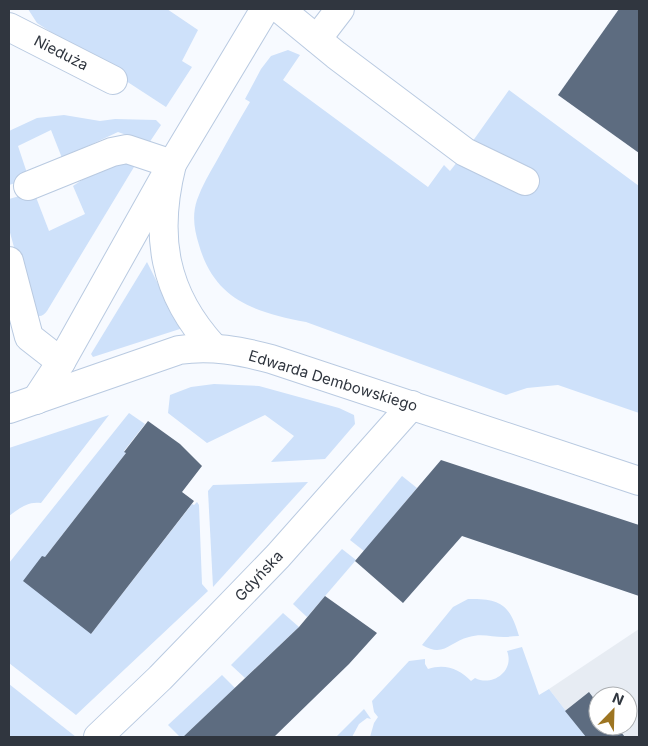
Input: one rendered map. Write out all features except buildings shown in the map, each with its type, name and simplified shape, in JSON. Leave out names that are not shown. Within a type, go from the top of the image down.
[{"type":"street","points":[[36,400],[61,362],[172,164],[265,9]]},
{"type":"street","points":[[280,9],[336,55],[465,152],[525,181]]},
{"type":"street","points":[[317,39],[340,9]]},
{"type":"street","name":"Nieduża","points":[[9,27],[113,80]]},
{"type":"street","points":[[28,186],[112,152],[127,148],[172,164]]},
{"type":"street","points":[[172,164],[163,209],[164,247],[168,266],[179,300],[189,317],[214,348]]},
{"type":"street","points":[[9,261],[29,338],[61,362]]},
{"type":"street","name":"Edwarda Dembowskiego","points":[[9,409],[179,350],[196,347],[214,348],[243,352],[271,359],[639,481]]},
{"type":"street","name":"Gdyńska","points":[[98,737],[160,678],[272,562],[412,405]]},
{"type":"shaded area","points":[[28,9],[167,9],[198,30],[182,61],[192,67],[166,107],[37,23]]},
{"type":"shaded area","points":[[288,50],[300,55],[283,80],[428,187],[444,165],[450,171],[509,90],[639,186],[639,413],[558,385],[527,388],[506,395],[306,322],[254,308],[226,291],[215,279],[206,264],[199,245],[194,222],[195,206],[206,180],[250,102],[245,99],[261,69],[271,56]]},
{"type":"shaded area","points":[[64,115],[100,121],[115,119],[156,120],[161,125],[149,143],[118,132],[62,158],[51,130],[18,146],[29,179],[9,185],[9,131],[37,118]]},
{"type":"shaded area","points":[[109,162],[129,163],[134,167],[47,311],[42,316],[34,315],[9,229],[9,199],[34,192],[49,231],[85,214],[73,186]]},
{"type":"shaded area","points":[[147,262],[163,294],[186,327],[93,357],[91,354]]},
{"type":"shaded area","points":[[214,384],[259,386],[339,408],[354,415],[355,424],[325,459],[271,462],[294,436],[265,415],[207,443],[168,413],[170,395],[191,387]]},
{"type":"shaded area","points":[[129,413],[145,424],[124,451],[126,453],[45,557],[91,634],[192,504],[194,505],[197,502],[199,505],[202,584],[208,591],[76,715],[9,663],[9,563]]},
{"type":"shaded area","points":[[109,415],[41,503],[27,504],[9,516],[9,448]]},
{"type":"shaded area","points":[[402,476],[417,488],[364,551],[350,540]]},
{"type":"shaded area","points":[[308,482],[213,587],[208,491],[213,485]]},
{"type":"shaded area","points":[[342,549],[356,560],[307,617],[293,604]]},
{"type":"shaded area","points":[[468,599],[489,600],[508,610],[516,625],[519,636],[473,636],[462,639],[441,650],[430,649],[422,645],[453,607]]},
{"type":"shaded area","points":[[283,613],[299,627],[245,678],[231,665]]},
{"type":"shaded area","points":[[639,629],[639,737],[586,737],[549,689]]},
{"type":"shaded area","points":[[522,647],[539,695],[549,689],[586,737],[370,737],[378,717],[374,712],[372,701],[409,661],[425,659],[428,669],[434,667],[452,668],[462,673],[471,681],[475,678],[488,680],[495,679],[505,671],[509,658],[507,651]]},
{"type":"shaded area","points":[[222,675],[235,688],[183,737],[180,737],[168,725]]},
{"type":"shaded area","points":[[9,684],[76,737],[9,737]]},
{"type":"shaded area","points":[[364,709],[371,719],[367,718],[359,724],[352,737],[336,737]]}]
